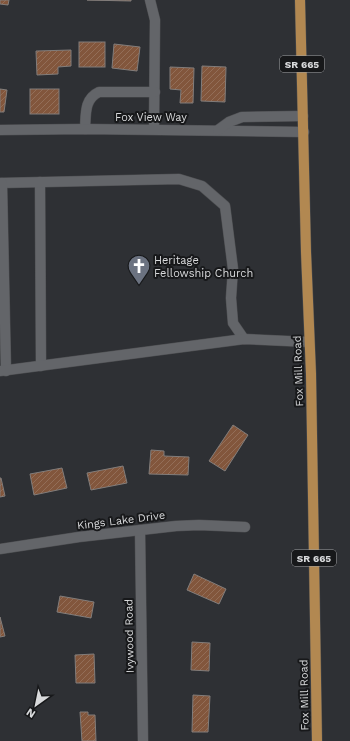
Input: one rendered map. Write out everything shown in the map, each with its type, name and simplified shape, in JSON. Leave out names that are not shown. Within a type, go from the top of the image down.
[{"type":"main road","name":"Fox Mill Road","points":[[300,0],[311,374],[317,741]]},
{"type":"street","points":[[150,0],[155,20],[154,129]]},
{"type":"street","points":[[85,129],[87,105],[94,95],[99,92],[155,92]]},
{"type":"street","points":[[218,130],[229,122],[242,117],[303,116]]},
{"type":"street","name":"Fox View Way","points":[[0,130],[154,129],[304,132]]},
{"type":"street","points":[[244,339],[233,323],[231,298],[233,269],[225,206],[202,186],[179,179],[1,183],[3,371],[244,339],[309,342]]},
{"type":"street","points":[[40,182],[41,366]]},
{"type":"street","name":"Kings Lake Drive","points":[[0,549],[79,537],[176,526],[199,525],[245,527]]},
{"type":"street","name":"Ivywood Road","points":[[140,530],[143,741]]},
{"type":"building","points":[[0,0],[9,0],[8,5],[0,4]]},
{"type":"building","points":[[87,0],[131,0],[131,1]]},
{"type":"building","points":[[79,42],[105,42],[105,67],[79,67]]},
{"type":"building","points":[[114,44],[140,47],[137,71],[112,68]]},
{"type":"building","points":[[71,50],[71,66],[58,67],[58,74],[37,75],[36,51]]},
{"type":"building","points":[[202,66],[226,67],[225,102],[201,101]]},
{"type":"building","points":[[170,67],[194,68],[193,103],[180,103],[181,90],[170,89]]},
{"type":"building","points":[[0,89],[7,90],[4,112],[0,112]]},
{"type":"building","points":[[30,89],[59,89],[59,114],[30,114]]},
{"type":"building","points":[[233,425],[248,435],[225,471],[209,461]]},
{"type":"building","points":[[151,450],[164,451],[164,456],[189,457],[188,475],[149,474]]},
{"type":"building","points":[[123,466],[127,483],[91,490],[87,473]]},
{"type":"building","points":[[62,468],[67,488],[34,495],[30,474]]},
{"type":"building","points":[[0,478],[5,496],[0,497]]},
{"type":"building","points":[[194,574],[226,589],[219,604],[187,590]]},
{"type":"building","points":[[60,596],[94,602],[91,618],[57,612]]},
{"type":"building","points":[[0,617],[5,636],[0,637]]},
{"type":"building","points":[[192,642],[210,643],[209,671],[191,670]]},
{"type":"building","points":[[94,654],[95,683],[76,683],[75,655]]},
{"type":"building","points":[[193,695],[210,696],[208,732],[192,732]]},
{"type":"building","points":[[80,712],[88,712],[88,715],[95,715],[96,741],[82,741]]},
{"type":"place","name":"Heritage Fellowship Church","points":[[139,286]]}]
